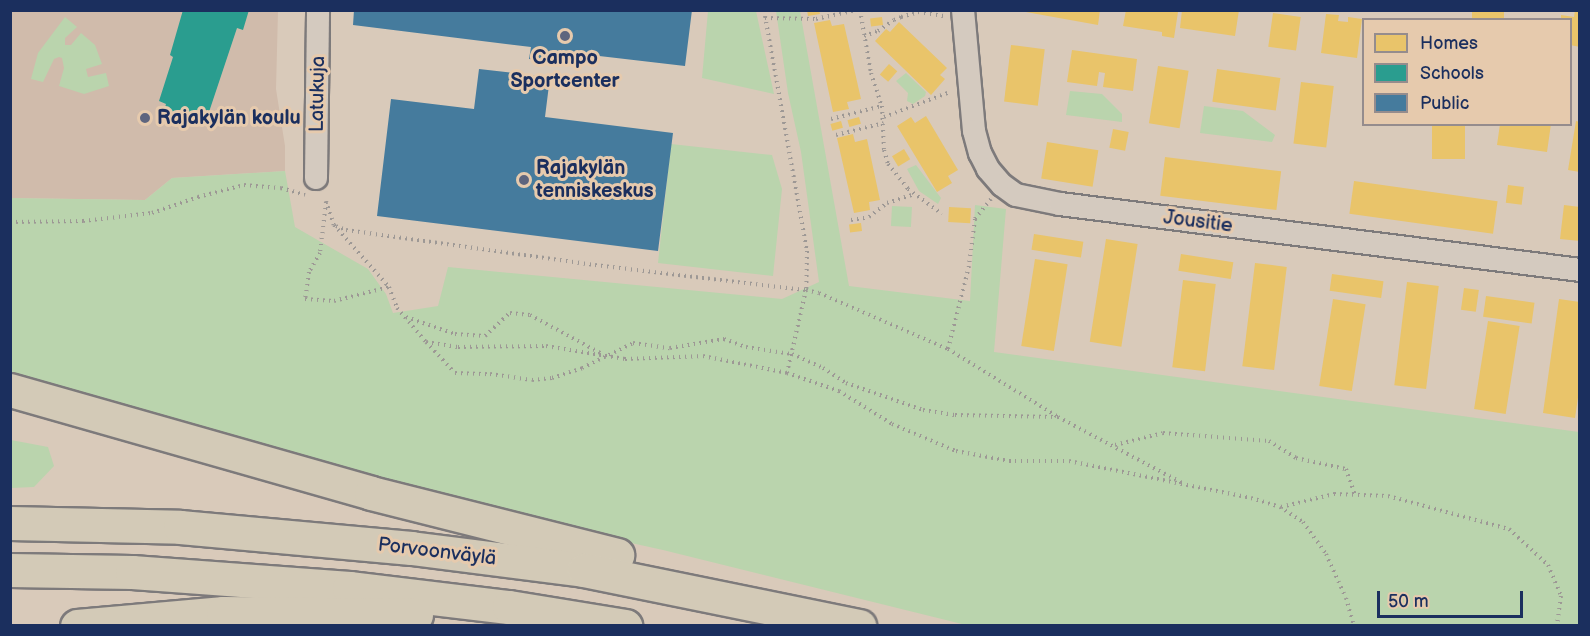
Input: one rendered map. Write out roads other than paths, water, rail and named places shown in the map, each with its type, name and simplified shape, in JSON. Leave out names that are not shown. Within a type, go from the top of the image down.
[{"type":"highway","points":[[10,390],[574,546],[706,573],[777,608]]},
{"type":"highway","name":"Porvoonväylä","points":[[10,523],[180,527],[411,548],[584,570],[859,626]]},
{"type":"highway","points":[[10,570],[132,572],[349,588],[590,619],[625,626]]},
{"type":"highway","points":[[76,626],[223,613],[318,612],[590,619]]},
{"type":"street","name":"Latukuja","points":[[316,178],[318,10]]},
{"type":"street","name":"Jousitie","points":[[964,15],[975,131],[980,153],[988,170],[1002,185],[1016,195],[1032,200],[1580,270]]},
{"type":"place","name":"Campo Sportcenter","points":[[565,36]]},
{"type":"place","name":"Rajakylän koulu","points":[[145,118]]},
{"type":"place","name":"Rajakylän tenniskeskus","points":[[524,180]]}]
